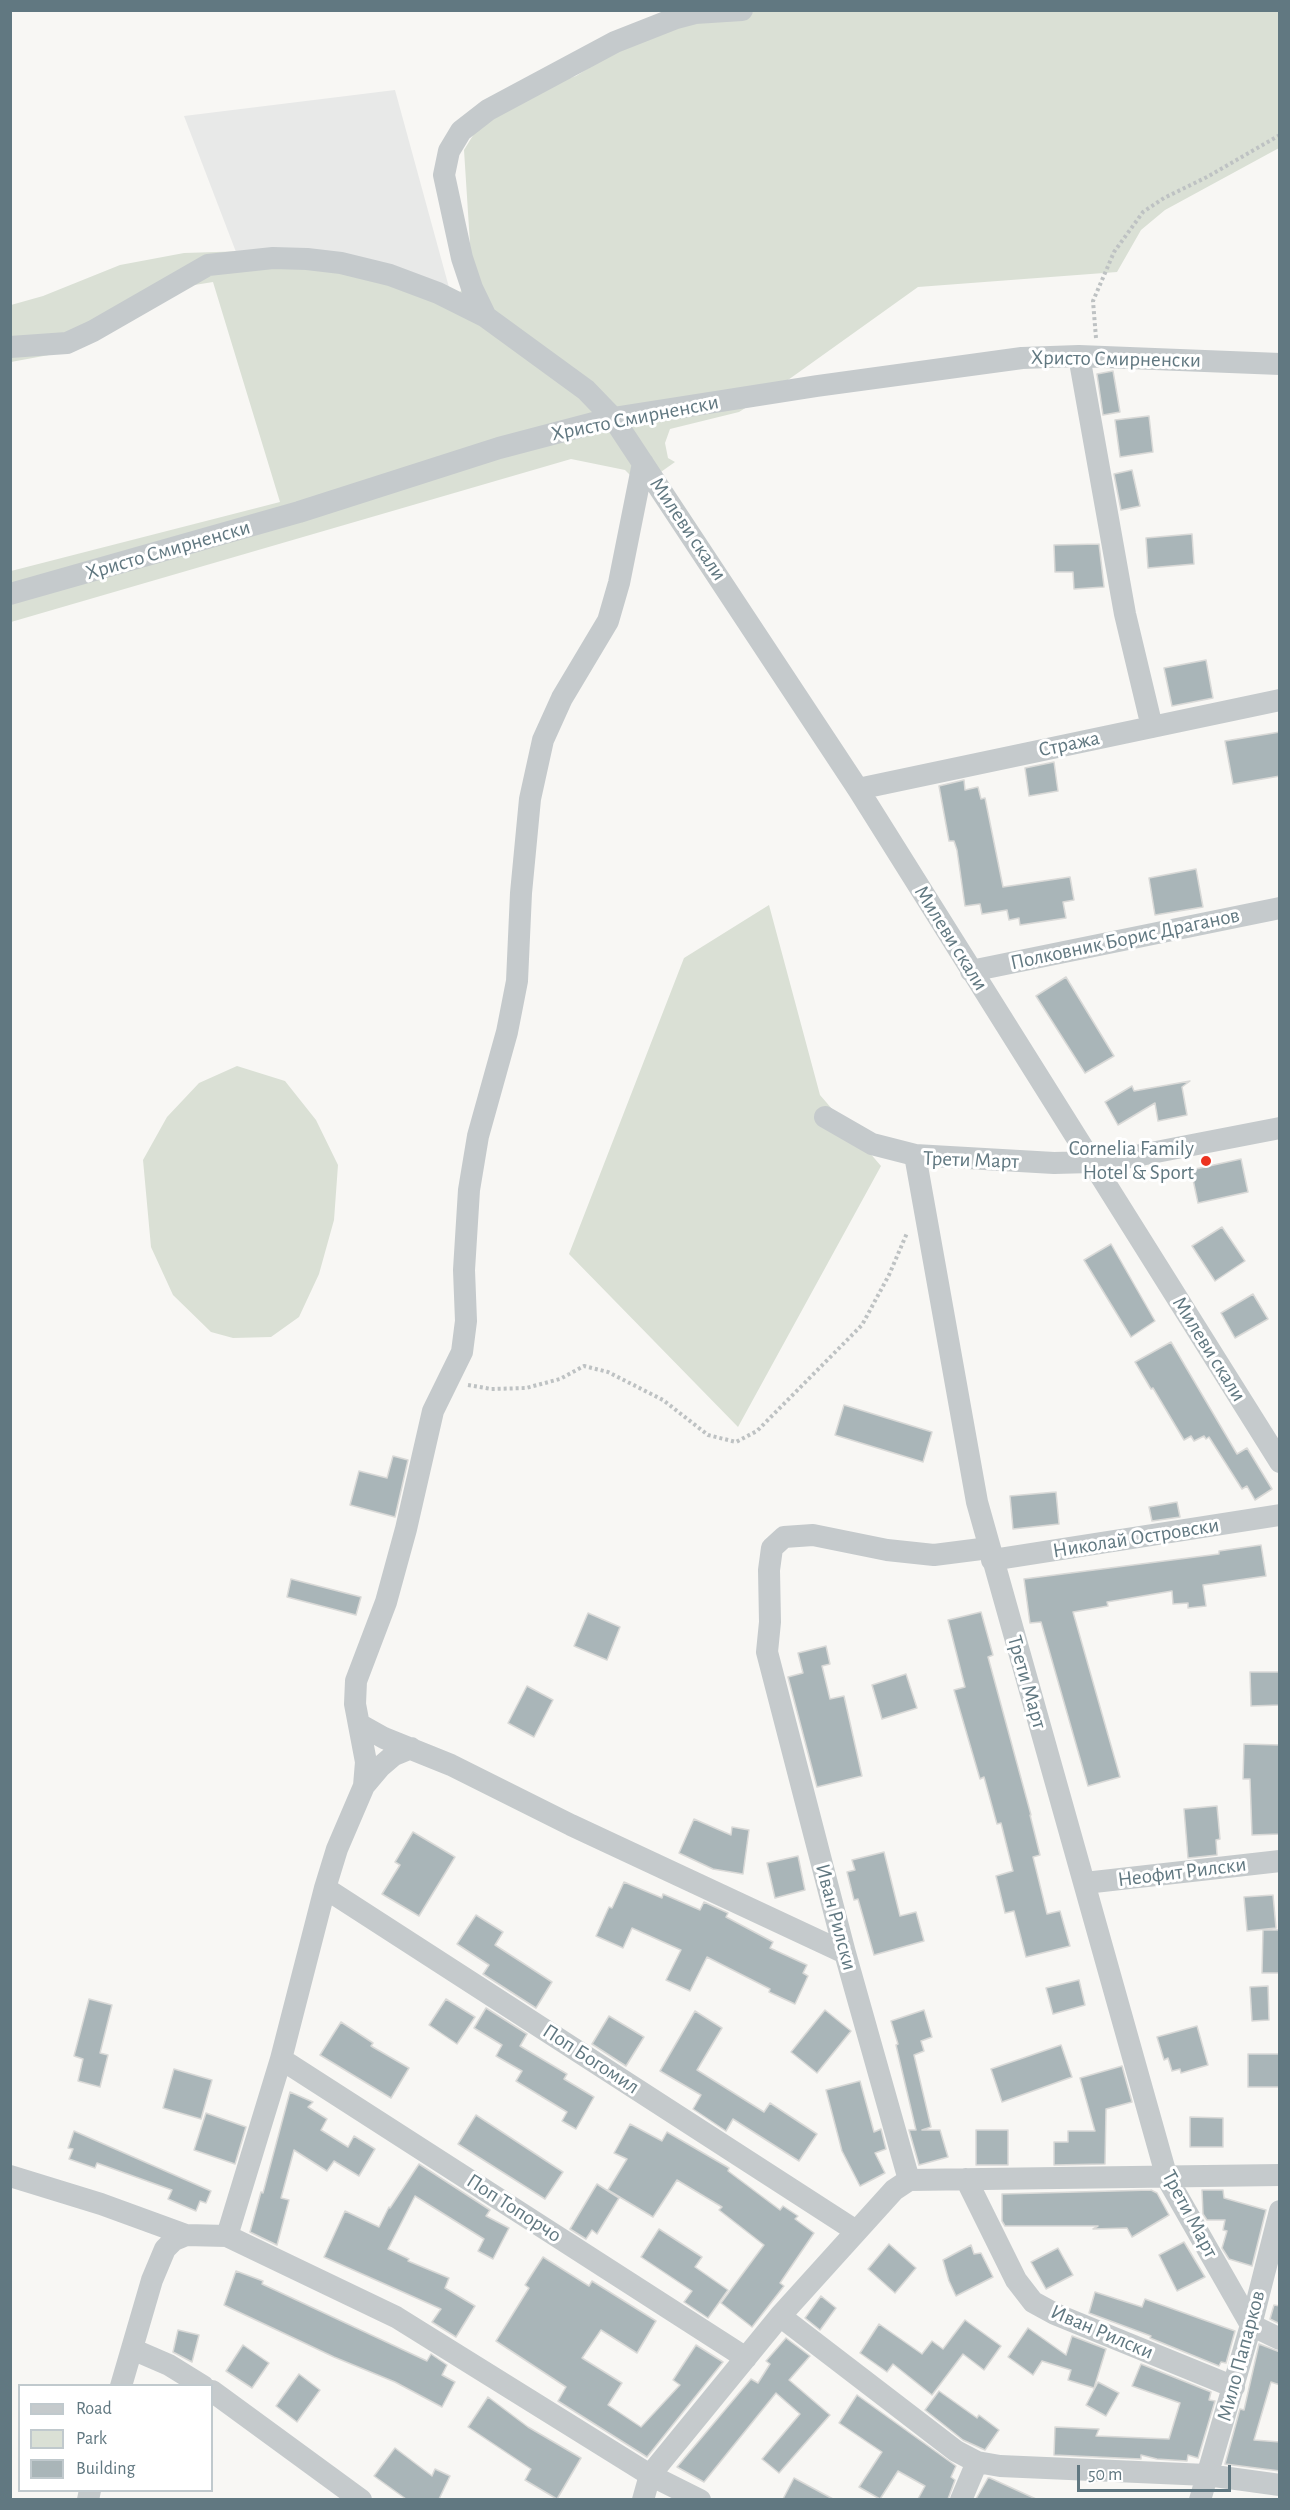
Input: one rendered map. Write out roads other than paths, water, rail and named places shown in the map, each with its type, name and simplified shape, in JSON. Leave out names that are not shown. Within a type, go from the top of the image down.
[{"type":"street","points":[[486,316],[465,268],[444,175],[449,151],[461,131],[488,110],[626,38],[664,22],[695,13],[742,10]]},
{"type":"street","name":"Милеви скали","points":[[10,347],[68,343],[208,265],[263,259],[307,259],[341,263],[390,275],[438,293],[486,316],[586,390],[614,418],[858,789],[1279,1461]]},
{"type":"street","points":[[1089,356],[1125,614],[1152,727]]},
{"type":"street","name":"Христо Смирненски","points":[[10,594],[299,512],[499,448],[614,418],[1022,358],[1089,356],[1280,364]]},
{"type":"street","points":[[364,1786],[366,1762],[355,1704],[356,1681],[386,1602],[406,1529],[433,1411],[462,1352],[466,1321],[464,1270],[469,1190],[478,1136],[507,1032],[517,981],[521,893],[530,799],[543,740],[562,698],[608,621],[619,583],[643,463]]},
{"type":"street","name":"Стража","points":[[858,789],[1280,700]]},
{"type":"street","name":"Полковник Борис Драганов","points":[[971,971],[1280,908]]},
{"type":"street","points":[[825,1117],[872,1144],[915,1155]]},
{"type":"street","name":"Трети Март","points":[[1251,2325],[1167,2178],[990,1554],[972,1479],[915,1155],[1054,1163],[1092,1162],[1120,1159],[1280,1128]]},
{"type":"street","name":"Николай Островски","points":[[767,1652],[770,1622],[769,1570],[772,1548],[784,1537],[813,1535],[887,1550],[934,1555],[990,1554],[1280,1515]]},
{"type":"street","name":"Иван Рилски","points":[[767,1652],[845,1953],[909,2180]]},
{"type":"street","points":[[359,1725],[384,1738],[451,1765],[571,1825],[845,1953]]},
{"type":"street","points":[[227,2236],[281,2059],[337,1849],[364,1786],[394,1755],[411,1748]]},
{"type":"street","name":"Неофит Рилски","points":[[1085,1884],[1280,1861]]},
{"type":"street","name":"Поп Богомил","points":[[325,1888],[856,2230]]},
{"type":"street","name":"Поп Топорчо","points":[[281,2059],[746,2358]]},
{"type":"street","points":[[643,2499],[650,2475],[780,2316],[856,2230],[894,2190],[909,2180],[1280,2175]]},
{"type":"street","points":[[10,2176],[101,2204],[186,2235],[227,2236],[396,2317],[650,2475],[699,2499]]},
{"type":"street","name":"Иван Рилски","points":[[966,2180],[1016,2280],[1033,2302],[1055,2314],[1234,2387]]},
{"type":"street","name":"Мило Папарков","points":[[1200,2499],[1234,2387],[1278,2220]]},
{"type":"street","points":[[121,2384],[152,2280],[165,2249],[174,2240],[186,2235]]},
{"type":"street","points":[[780,2316],[956,2451],[976,2462],[1000,2466],[1207,2475],[1280,2486]]},
{"type":"street","points":[[1251,2325],[1280,2339]]},
{"type":"street","points":[[132,2349],[169,2365],[201,2384]]},
{"type":"street","points":[[213,2392],[335,2491],[361,2499]]},
{"type":"street","points":[[961,2499],[976,2462]]},
{"type":"place","name":"Cornelia Family Hotel & Sport","points":[[1206,1161]]}]
